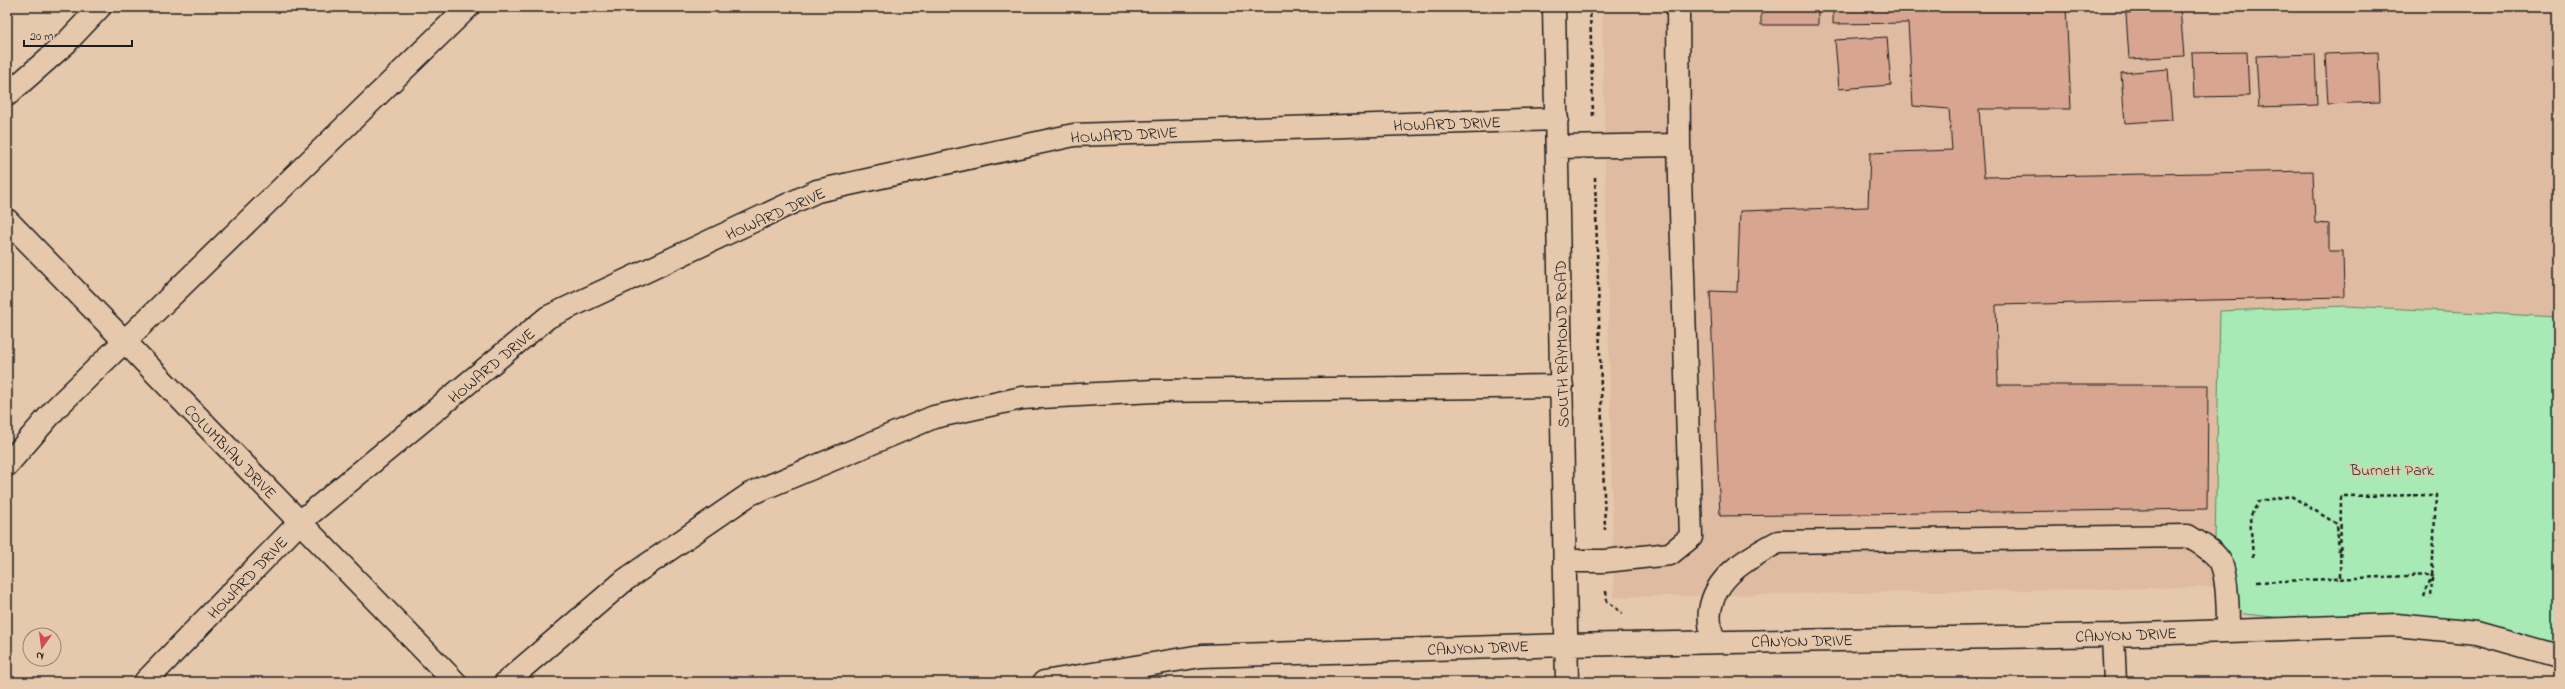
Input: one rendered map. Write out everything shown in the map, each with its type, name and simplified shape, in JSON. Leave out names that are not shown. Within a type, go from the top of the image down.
[{"type":"street","points":[[7,95],[66,43],[100,7]]},
{"type":"street","points":[[7,465],[57,408],[468,7]]},
{"type":"street","name":"SOUTH RAYMOND ROAD","points":[[1554,7],[1566,561],[1567,682]]},
{"type":"street","points":[[1566,561],[1605,561],[1670,554],[1691,537],[1680,145],[1678,7]]},
{"type":"street","name":"HOWARD DRIVE","points":[[145,682],[300,522],[548,318],[818,191],[1074,135],[1557,119]]},
{"type":"street","points":[[1557,147],[1680,145]]},
{"type":"street","name":"COLUMBIAN DRIVE","points":[[7,220],[455,682]]},
{"type":"street","points":[[506,682],[626,580],[750,494],[934,417],[1022,398],[1154,390],[1562,386]]},
{"type":"street","points":[[1712,642],[1710,611],[1719,587],[1741,562],[1778,542],[2188,536],[2206,548],[2221,563],[2228,602],[2228,630]]},
{"type":"street","name":"CANYON DRIVE","points":[[1044,682],[1201,656],[1567,645],[2113,635],[2396,625],[2476,633],[2558,656]]},
{"type":"street","points":[[2113,635],[2115,682]]},
{"type":"path","points":[[1590,7],[1606,601],[1622,613],[1630,613]]},
{"type":"path","points":[[2340,577],[2341,496],[2436,495],[2432,575],[2425,597],[2418,597]]},
{"type":"path","points":[[2253,560],[2250,518],[2259,500],[2291,496],[2337,524],[2340,577]]},
{"type":"path","points":[[2254,575],[2255,582],[2340,577],[2432,575]]},
{"type":"shaded area","points":[[1602,7],[2558,7],[2558,317],[2220,311],[2214,587],[1614,597]]},
{"type":"green space","name":"Burnett Park","points":[[2347,306],[2558,317],[2558,646],[2244,614],[2214,587],[2220,311]]},
{"type":"building","points":[[1761,7],[1818,7],[1818,25],[1761,25]]},
{"type":"building","points":[[1833,7],[2066,7],[2071,109],[1979,109],[1984,177],[2313,171],[2315,223],[2329,224],[2329,251],[2343,251],[2344,297],[1996,305],[1998,385],[2208,385],[2207,509],[1720,516],[1710,291],[1737,292],[1740,211],[1868,207],[1870,153],[1952,150],[1949,109],[1913,106],[1908,23],[1833,24]]},
{"type":"building","points":[[2180,8],[2184,56],[2129,59],[2126,13]]},
{"type":"building","points":[[1887,37],[1891,85],[1839,89],[1835,40]]},
{"type":"building","points":[[2247,52],[2249,96],[2194,97],[2192,53]]},
{"type":"building","points":[[2378,52],[2380,102],[2328,104],[2325,54]]},
{"type":"building","points":[[2315,54],[2317,105],[2259,107],[2256,56]]},
{"type":"building","points":[[2168,69],[2172,120],[2125,123],[2121,73]]}]
